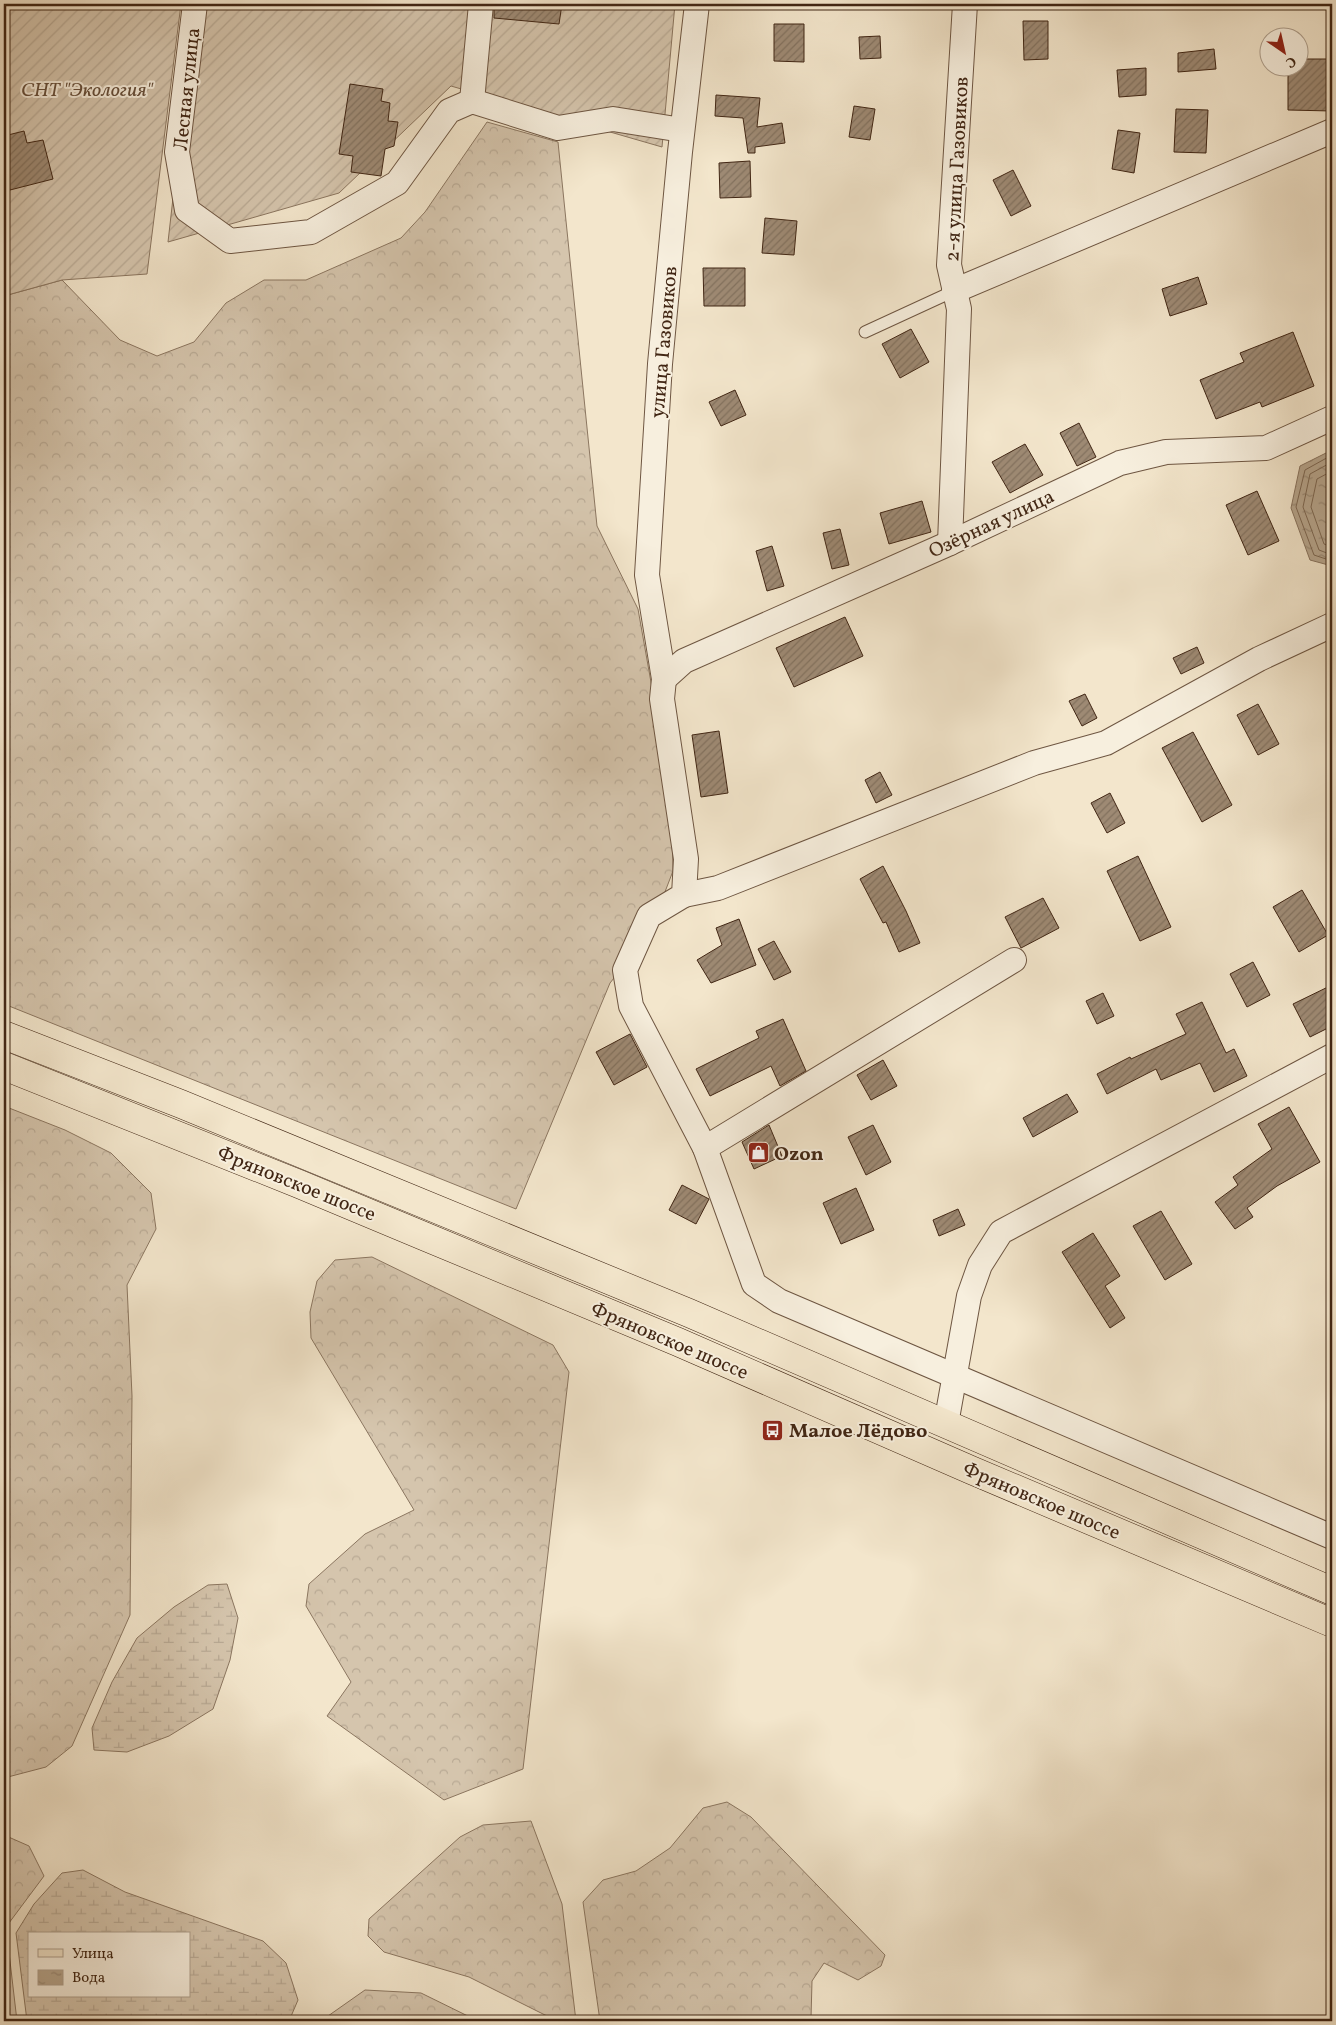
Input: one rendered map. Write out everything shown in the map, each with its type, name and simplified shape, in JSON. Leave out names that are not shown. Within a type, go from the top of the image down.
[{"type":"main road","name":"Фряновское шоссе","points":[[4,1035],[181,1104],[680,1309],[1332,1591]]},
{"type":"main road","name":"Фряновское шоссе","points":[[4,1066],[282,1176],[463,1252],[1332,1624]]},
{"type":"street","name":"Лесная улица","points":[[195,4],[177,152],[187,210],[230,241],[311,232],[397,183],[449,110],[472,101]]},
{"type":"street","points":[[481,4],[472,101],[558,128],[613,119],[682,130]]},
{"type":"street","name":"улица Газовиков","points":[[684,895],[686,858],[662,699],[664,679],[647,575],[660,364],[682,130],[697,4]]},
{"type":"street","name":"2-я улица Газовиков","points":[[950,543],[959,309],[949,265],[965,4]]},
{"type":"street","points":[[954,291],[1332,131]]},
{"type":"street","name":"Озёрная улица","points":[[664,679],[684,661],[950,543],[1120,462],[1166,452],[1266,448],[1332,418]]},
{"type":"street","points":[[1332,625],[1259,659],[1106,743],[1034,764],[718,888],[684,895],[648,916],[625,970],[631,1006],[705,1148],[754,1284],[779,1301],[1332,1537]]},
{"type":"street","points":[[705,1148],[1014,960]]},
{"type":"street","points":[[946,1424],[969,1296],[980,1265],[1001,1232],[1332,1056]]},
{"type":"lane","points":[[865,332],[954,291]]},
{"type":"green space","name":"СНТ \"Экология\"","points":[[4,4],[181,4],[147,274],[62,280],[4,296]]},
{"type":"green space","points":[[195,4],[675,4],[662,147],[451,86],[339,193],[168,242]]},
{"type":"green space","points":[[487,122],[558,142],[597,526],[638,609],[671,795],[673,871],[648,936],[610,983],[516,1209],[4,1004],[4,296],[62,280],[120,340],[157,356],[194,342],[226,303],[264,280],[306,280],[401,238],[425,212]]},
{"type":"green space","points":[[4,1106],[65,1130],[111,1153],[151,1193],[156,1229],[127,1285],[132,1396],[130,1615],[72,1746],[46,1767],[4,1778]]},
{"type":"green space","points":[[372,1257],[553,1345],[569,1372],[523,1769],[444,1800],[327,1716],[351,1682],[306,1606],[309,1584],[365,1534],[414,1510],[311,1338],[310,1312],[317,1281],[335,1260]]},
{"type":"green space","points":[[227,1584],[238,1618],[230,1660],[213,1709],[169,1736],[127,1752],[94,1750],[92,1728],[112,1682],[137,1638],[174,1607],[208,1585]]},
{"type":"green space","points":[[727,1802],[751,1817],[885,1955],[881,1966],[858,1980],[824,1963],[812,1981],[811,2018],[809,2021],[600,2021],[583,1902],[603,1880],[636,1871],[670,1848],[703,1808]]},
{"type":"green space","points":[[531,1821],[562,1904],[576,2021],[557,2021],[469,1977],[384,1952],[368,1936],[369,1919],[460,1837],[483,1825]]},
{"type":"green space","points":[[4,1835],[29,1846],[44,1876],[6,1927],[17,2021],[4,2021]]},
{"type":"green space","points":[[83,1870],[125,1892],[263,1941],[286,1963],[298,2000],[289,2021],[27,2021],[16,1933],[34,1904],[62,1873]]},
{"type":"green space","points":[[365,1990],[421,1993],[478,2021],[324,2021],[328,2016]]},
{"type":"water","points":[[1332,450],[1332,566],[1310,560],[1291,508],[1300,466]]},
{"type":"building","points":[[494,4],[562,4],[559,24],[494,18]]},
{"type":"building","points":[[1023,21],[1048,21],[1048,59],[1024,60]]},
{"type":"building","points":[[774,24],[804,24],[804,62],[774,61]]},
{"type":"building","points":[[880,36],[881,58],[860,59],[859,37]]},
{"type":"building","points":[[1214,49],[1216,69],[1178,72],[1178,53]]},
{"type":"building","points":[[1308,59],[1332,59],[1332,111],[1288,110],[1288,78],[1308,78]]},
{"type":"building","points":[[1146,68],[1146,95],[1119,97],[1117,70]]},
{"type":"building","points":[[350,84],[383,89],[381,101],[390,103],[388,121],[398,122],[394,146],[385,149],[381,176],[351,172],[353,156],[339,154]]},
{"type":"building","points":[[716,95],[760,98],[757,127],[782,123],[785,143],[755,147],[755,153],[748,153],[743,118],[715,116]]},
{"type":"building","points":[[854,106],[875,109],[870,140],[849,137]]},
{"type":"building","points":[[1176,109],[1208,110],[1206,153],[1174,152]]},
{"type":"building","points":[[1118,130],[1140,133],[1134,173],[1112,169]]},
{"type":"building","points":[[24,131],[27,143],[43,140],[53,179],[10,190],[4,164],[4,136]]},
{"type":"building","points":[[750,161],[751,197],[720,198],[719,163]]},
{"type":"building","points":[[1013,170],[1031,206],[1011,216],[993,180]]},
{"type":"building","points":[[765,218],[797,221],[794,255],[762,253]]},
{"type":"building","points":[[703,268],[745,268],[745,306],[704,306]]},
{"type":"building","points":[[1198,277],[1207,304],[1170,316],[1162,289]]},
{"type":"building","points":[[911,329],[929,362],[900,378],[882,344]]},
{"type":"building","points":[[1293,332],[1314,386],[1262,407],[1260,402],[1216,419],[1200,380],[1244,362],[1240,353]]},
{"type":"building","points":[[735,390],[746,415],[721,426],[709,402]]},
{"type":"building","points":[[1079,423],[1096,457],[1077,466],[1060,433]]},
{"type":"building","points":[[1025,444],[1043,475],[1010,493],[992,462]]},
{"type":"building","points":[[1257,491],[1279,541],[1248,555],[1226,505]]},
{"type":"building","points":[[922,501],[931,532],[889,544],[880,513]]},
{"type":"building","points":[[840,529],[849,565],[832,569],[823,533]]},
{"type":"building","points":[[772,546],[784,586],[767,591],[756,551]]},
{"type":"building","points":[[845,617],[863,656],[794,687],[776,648]]},
{"type":"building","points":[[1197,647],[1204,663],[1181,674],[1173,658]]},
{"type":"building","points":[[1085,694],[1097,718],[1082,726],[1069,701]]},
{"type":"building","points":[[1258,704],[1279,744],[1258,755],[1237,715]]},
{"type":"building","points":[[719,731],[728,793],[701,797],[692,735]]},
{"type":"building","points":[[1193,732],[1232,805],[1202,822],[1162,748]]},
{"type":"building","points":[[880,772],[892,795],[876,803],[865,780]]},
{"type":"building","points":[[1110,793],[1125,823],[1107,833],[1091,803]]},
{"type":"building","points":[[1138,856],[1171,927],[1140,941],[1107,871]]},
{"type":"building","points":[[883,866],[920,943],[899,952],[886,922],[883,923],[860,879]]},
{"type":"building","points":[[1302,890],[1328,935],[1299,952],[1273,907]]},
{"type":"building","points":[[1043,898],[1059,928],[1021,948],[1005,917]]},
{"type":"building","points":[[739,919],[756,965],[711,983],[697,960],[722,945],[716,928]]},
{"type":"building","points":[[774,941],[791,972],[774,980],[758,949]]},
{"type":"building","points":[[1253,962],[1270,995],[1247,1007],[1230,974]]},
{"type":"building","points":[[1332,985],[1332,1026],[1310,1037],[1293,1004]]},
{"type":"building","points":[[1103,993],[1114,1016],[1097,1024],[1086,1001]]},
{"type":"building","points":[[1202,1002],[1226,1053],[1234,1049],[1247,1076],[1214,1092],[1200,1063],[1161,1080],[1156,1069],[1107,1094],[1097,1074],[1130,1057],[1131,1059],[1186,1034],[1176,1014]]},
{"type":"building","points":[[783,1019],[806,1071],[780,1086],[771,1066],[710,1096],[696,1069],[759,1038],[756,1031]]},
{"type":"building","points":[[630,1034],[647,1067],[614,1085],[596,1052]]},
{"type":"building","points":[[883,1060],[897,1086],[871,1100],[857,1075]]},
{"type":"building","points":[[1067,1094],[1078,1112],[1033,1137],[1023,1118]]},
{"type":"building","points":[[1289,1107],[1320,1162],[1277,1186],[1247,1208],[1253,1217],[1235,1229],[1215,1202],[1238,1185],[1233,1177],[1272,1149],[1258,1124]]},
{"type":"building","points":[[769,1125],[782,1156],[754,1169],[742,1142]]},
{"type":"building","points":[[873,1125],[891,1162],[866,1175],[848,1137]]},
{"type":"building","points":[[682,1185],[709,1199],[696,1224],[669,1210]]},
{"type":"building","points":[[856,1188],[874,1230],[841,1244],[823,1203]]},
{"type":"building","points":[[958,1209],[965,1225],[939,1236],[933,1220]]},
{"type":"building","points":[[1161,1211],[1192,1264],[1165,1280],[1133,1226]]},
{"type":"building","points":[[1093,1233],[1120,1276],[1105,1286],[1125,1318],[1110,1328],[1062,1252]]},
{"type":"place","name":"Ozon","points":[[758,1153]]},
{"type":"place","name":"Малое Лёдово","points":[[773,1430]]}]
